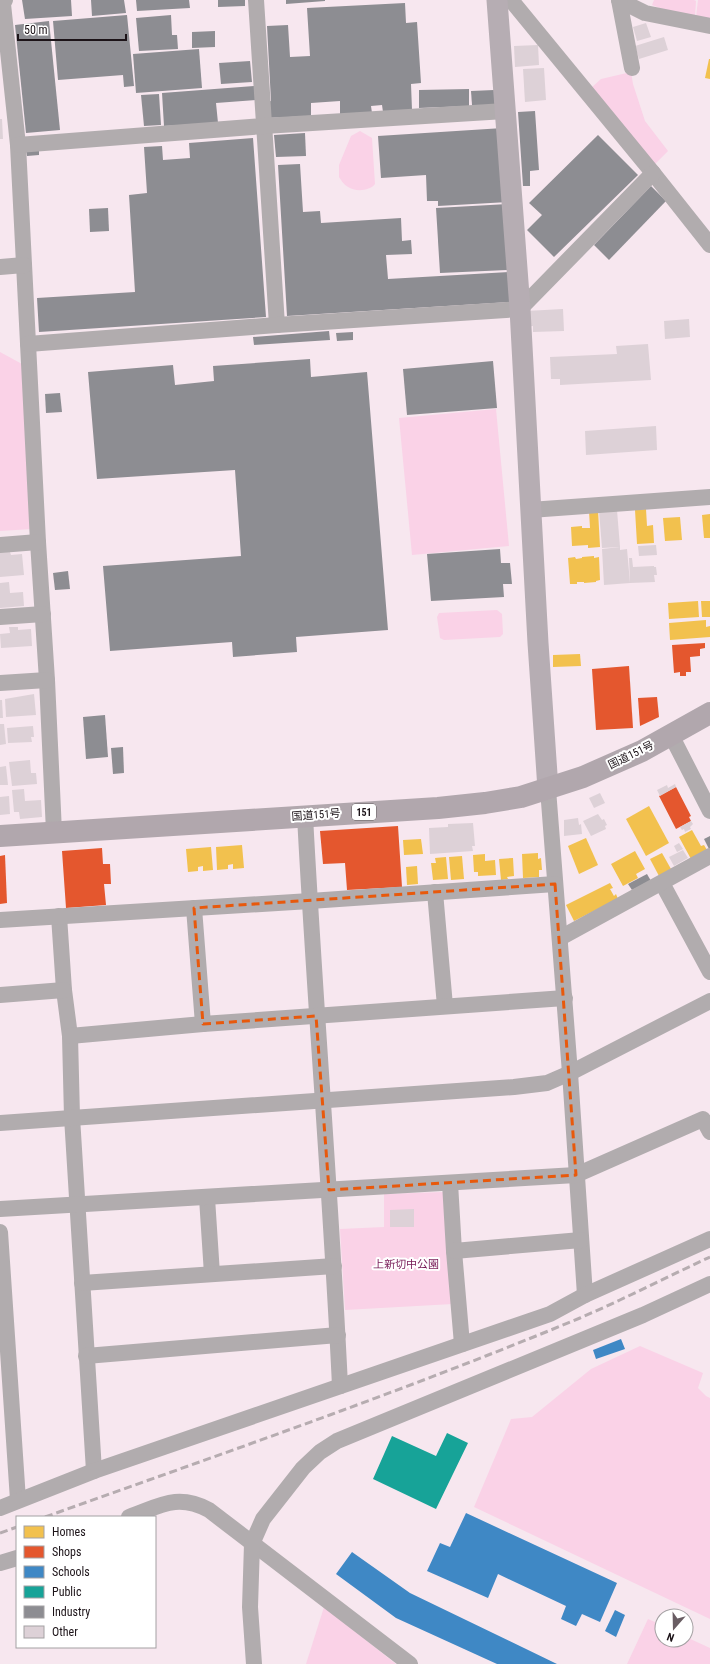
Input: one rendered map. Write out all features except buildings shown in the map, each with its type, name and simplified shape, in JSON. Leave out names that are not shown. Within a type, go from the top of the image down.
[{"type":"highway","name":"国道151号","points":[[0,836],[438,808],[521,797],[583,777],[642,751],[710,713]]},
{"type":"main road","points":[[497,0],[520,309],[530,510],[548,789]]},
{"type":"street","points":[[256,0],[277,325]]},
{"type":"street","points":[[511,0],[653,172],[710,245]]},
{"type":"street","points":[[619,0],[645,13],[710,26]]},
{"type":"street","points":[[619,0],[632,68]]},
{"type":"street","points":[[3,2],[18,145],[54,832]]},
{"type":"street","points":[[18,145],[264,126],[505,111]]},
{"type":"street","points":[[28,344],[277,325],[520,309],[653,172]]},
{"type":"street","points":[[0,266],[24,265]]},
{"type":"street","points":[[530,510],[710,497]]},
{"type":"street","points":[[0,545],[38,542]]},
{"type":"street","points":[[0,617],[43,614]]},
{"type":"street","points":[[0,683],[47,680]]},
{"type":"street","points":[[671,735],[710,810]]},
{"type":"street","points":[[548,789],[565,998],[585,1295]]},
{"type":"street","points":[[306,816],[316,1016],[334,1266],[340,1386]]},
{"type":"street","points":[[560,938],[710,856]]},
{"type":"street","points":[[662,883],[710,972]]},
{"type":"street","points":[[0,920],[555,884]]},
{"type":"street","points":[[435,892],[445,1006]]},
{"type":"street","points":[[194,908],[204,1024]]},
{"type":"street","points":[[59,916],[64,990],[70,1036],[72,1117],[94,1472]]},
{"type":"street","points":[[0,995],[64,990]]},
{"type":"street","points":[[70,1036],[204,1024],[565,998]]},
{"type":"street","points":[[0,1123],[514,1087],[548,1083],[710,1001]]},
{"type":"street","points":[[0,1209],[207,1198],[576,1175],[703,1119],[710,1132]]},
{"type":"street","points":[[450,1183],[462,1344]]},
{"type":"street","points":[[207,1198],[212,1274]]},
{"type":"street","points":[[0,1232],[18,1500]]},
{"type":"street","points":[[0,1508],[94,1472],[550,1314],[585,1295],[710,1239]]},
{"type":"street","points":[[454,1251],[581,1240]]},
{"type":"street","points":[[82,1284],[334,1266]]},
{"type":"street","points":[[254,1664],[250,1607],[252,1544],[263,1519],[303,1468],[320,1452],[338,1441],[643,1315],[710,1284]]},
{"type":"street","points":[[86,1356],[338,1335]]},
{"type":"street","points":[[132,1516],[172,1501],[192,1502],[209,1510],[410,1664]]},
{"type":"street","points":[[0,1563],[16,1558]]},
{"type":"highlighted area","points":[[555,884],[576,1175],[329,1190],[316,1016],[203,1024],[194,908]]},
{"type":"green space","points":[[654,0],[694,0],[696,1],[695,16],[662,9],[652,5]]},
{"type":"green space","points":[[698,0],[710,0],[710,19],[696,17]]},
{"type":"green space","points":[[631,72],[633,84],[645,121],[668,151],[653,166],[590,89],[601,79]]},
{"type":"green space","points":[[360,131],[372,138],[375,184],[370,188],[354,190],[347,186],[339,177],[339,165],[351,136]]},
{"type":"green space","points":[[0,352],[22,364],[32,529],[0,531]]},
{"type":"green space","points":[[496,409],[509,546],[412,555],[399,418]]},
{"type":"green space","points":[[497,610],[502,614],[503,634],[500,637],[444,640],[440,638],[437,617],[439,613]]},
{"type":"green space","name":"上新切中公園","points":[[444,1192],[453,1304],[345,1310],[340,1229],[384,1227],[384,1194]]},
{"type":"green space","points":[[640,1346],[703,1373],[698,1388],[710,1398],[710,1619],[694,1611],[694,1608],[687,1608],[474,1507],[511,1419],[532,1417],[591,1369]]},
{"type":"green space","points":[[324,1607],[396,1664],[306,1664]]},
{"type":"green space","points":[[648,1619],[654,1622],[654,1648],[694,1648],[694,1641],[710,1648],[710,1664],[627,1664]]},
{"type":"railway","points":[[48,1516],[314,1421],[514,1345],[580,1318],[710,1257]]},
{"type":"railway","points":[[0,1533],[16,1527]]}]
